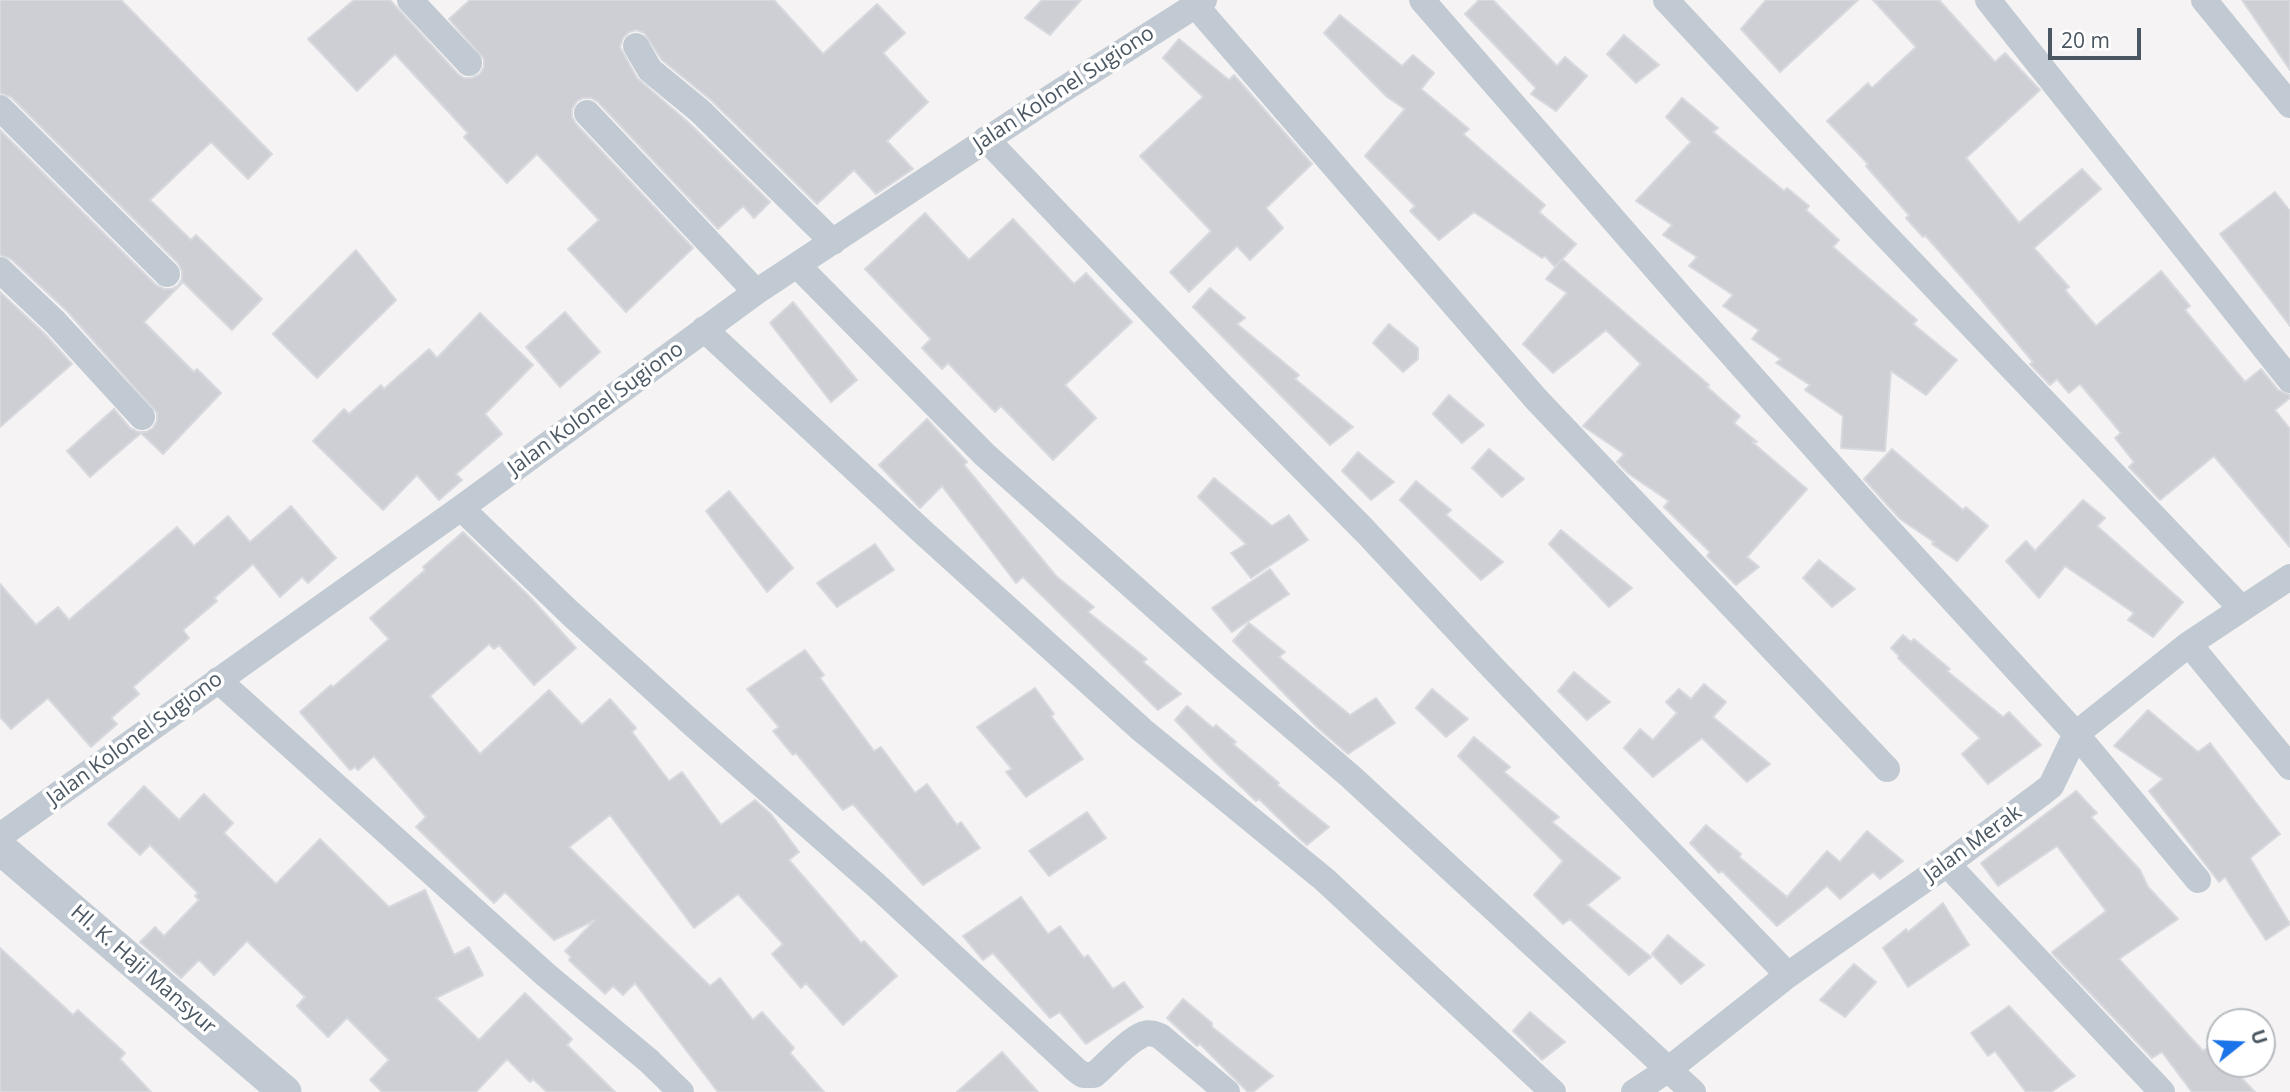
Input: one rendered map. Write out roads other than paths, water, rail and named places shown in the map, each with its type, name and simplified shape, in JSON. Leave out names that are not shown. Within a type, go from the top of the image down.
[{"type":"street","points":[[410,0],[469,62]]},
{"type":"street","points":[[1422,0],[1704,323],[2076,734],[2199,880]]},
{"type":"street","points":[[1666,0],[2241,608]]},
{"type":"street","points":[[1987,0],[2290,380]]},
{"type":"street","points":[[2204,0],[2290,105]]},
{"type":"street","points":[[1200,3],[1536,399],[1887,769]]},
{"type":"street","name":"Jalan Kolonel Sugiono","points":[[0,836],[461,508],[756,292],[986,139],[1200,3]]},
{"type":"street","points":[[636,46],[650,70],[700,111],[833,242]]},
{"type":"street","points":[[0,108],[167,274]]},
{"type":"street","points":[[587,113],[756,292]]},
{"type":"street","points":[[986,139],[1365,531],[1788,975]]},
{"type":"street","points":[[798,266],[985,455],[1224,668],[1350,776],[1693,1092]]},
{"type":"street","points":[[0,270],[55,321],[142,417]]},
{"type":"street","points":[[704,330],[1142,730],[1325,880],[1553,1092]]},
{"type":"street","points":[[461,508],[599,639],[867,876],[1076,1070],[1083,1075],[1094,1075],[1142,1034],[1151,1033],[1160,1036],[1227,1092]]},
{"type":"street","name":"Jalan Merak","points":[[1634,1092],[1669,1069],[1788,975],[1947,864],[2051,786],[2076,734],[2189,644],[2290,577]]},
{"type":"street","points":[[2189,644],[2290,767]]},
{"type":"street","points":[[218,680],[546,975],[649,1061],[681,1092]]},
{"type":"street","name":"Hl. K. Haji Mansyur","points":[[0,848],[285,1092]]},
{"type":"street","points":[[1947,864],[2162,1092]]}]
